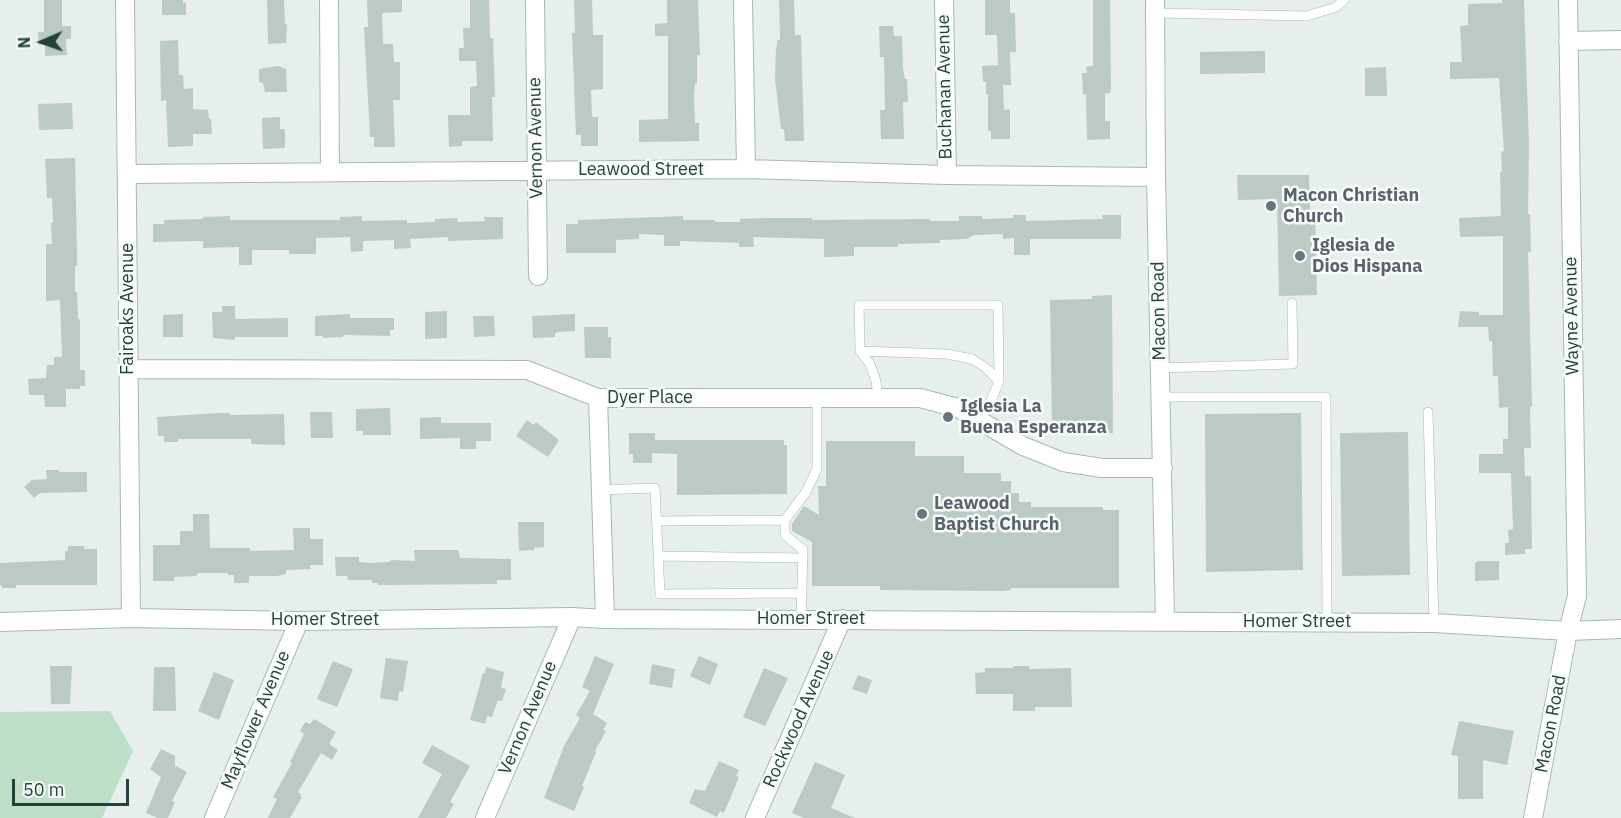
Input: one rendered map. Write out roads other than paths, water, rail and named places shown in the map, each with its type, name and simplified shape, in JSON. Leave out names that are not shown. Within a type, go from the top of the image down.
[{"type":"street","name":"Fairoaks Avenue","points":[[125,0],[131,618]]},
{"type":"street","points":[[329,0],[330,172]]},
{"type":"street","name":"Vernon Avenue","points":[[535,0],[538,276]]},
{"type":"street","points":[[743,0],[746,169]]},
{"type":"street","name":"Buchanan Avenue","points":[[944,0],[947,175]]},
{"type":"street","name":"Wayne Avenue","points":[[1568,0],[1576,596],[1568,631]]},
{"type":"street","name":"Macon Road","points":[[1155,7],[1165,621]]},
{"type":"street","points":[[1568,41],[1621,40]]},
{"type":"street","name":"Leawood Street","points":[[127,174],[746,169],[947,175],[1156,177]]},
{"type":"street","name":"Dyer Place","points":[[128,369],[527,369],[598,398],[920,398],[936,400],[958,408],[1023,446],[1063,462],[1102,468],[1163,468]]},
{"type":"street","points":[[598,398],[605,619]]},
{"type":"street","name":"Vernon Avenue","points":[[485,818],[572,617]]},
{"type":"street","name":"Homer Street","points":[[0,622],[131,618],[299,621],[572,617],[1434,623],[1568,631],[1621,629]]},
{"type":"street","name":"Rockwood Avenue","points":[[755,818],[842,619]]},
{"type":"street","name":"Mayflower Avenue","points":[[214,818],[299,621]]},
{"type":"street","name":"Macon Road","points":[[1533,818],[1568,631]]},
{"type":"lane","points":[[1155,7],[1307,16],[1336,7],[1344,0]]},
{"type":"lane","points":[[1160,368],[1293,364],[1292,303]]},
{"type":"lane","points":[[878,397],[876,381],[870,364],[860,351],[859,305],[998,305],[999,381],[980,419]]},
{"type":"lane","points":[[860,351],[947,354],[972,359],[986,368],[999,381]]},
{"type":"lane","points":[[1161,397],[1326,397],[1327,622]]},
{"type":"lane","points":[[801,619],[802,550],[785,535],[785,520],[806,492],[817,470],[817,398]]},
{"type":"lane","points":[[1428,412],[1434,623]]},
{"type":"lane","points":[[601,490],[655,488],[660,594],[802,594]]},
{"type":"lane","points":[[657,521],[785,520]]},
{"type":"lane","points":[[658,556],[802,558]]},
{"type":"place","name":"Macon Christian Church","points":[[1271,206]]},
{"type":"place","name":"Iglesia de Dios Hispana","points":[[1300,256]]},
{"type":"place","name":"Iglesia La Buena Esperanza","points":[[948,417]]},
{"type":"place","name":"Leawood Baptist Church","points":[[922,514]]}]
